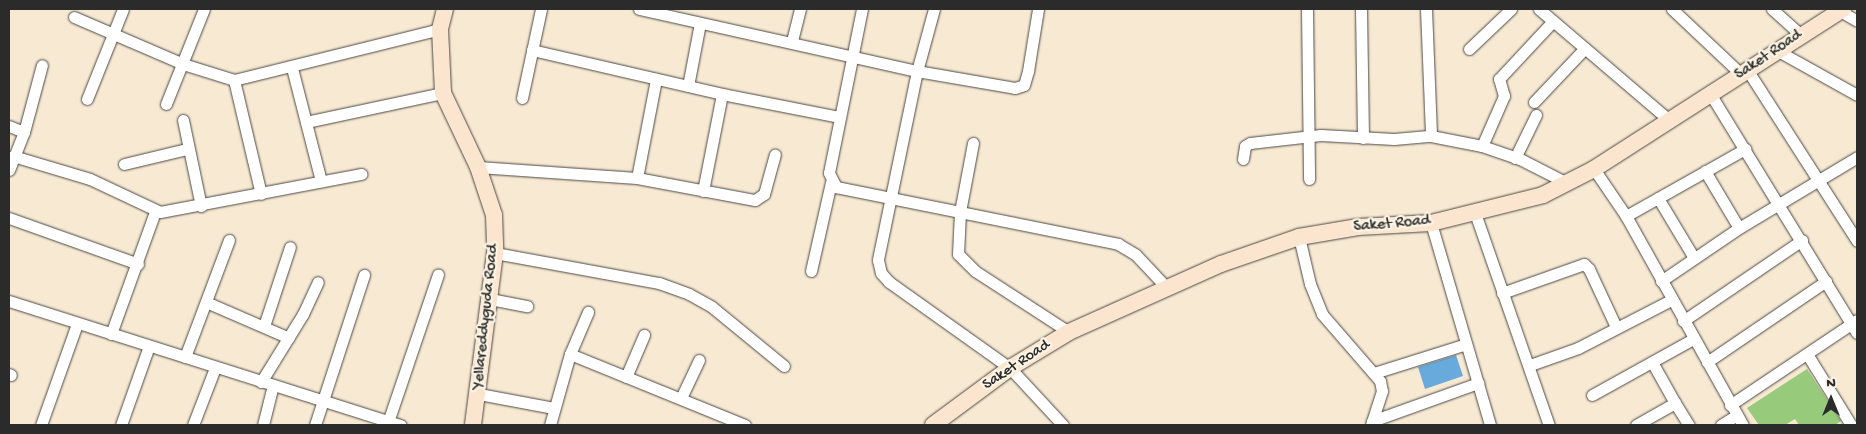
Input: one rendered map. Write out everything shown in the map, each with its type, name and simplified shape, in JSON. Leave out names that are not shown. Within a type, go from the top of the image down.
[{"type":"street","points":[[87,99],[123,9]]},
{"type":"street","points":[[166,104],[204,9]]},
{"type":"street","name":"Yellareddyguda Road","points":[[445,9],[440,29],[444,93],[479,171],[494,215],[495,253],[480,394],[473,425]]},
{"type":"street","points":[[522,98],[541,9]]},
{"type":"street","points":[[639,9],[667,12],[700,23],[792,41],[917,70],[1015,88],[1024,85],[1038,9]]},
{"type":"street","points":[[792,41],[800,9]]},
{"type":"street","points":[[811,271],[831,182],[829,173],[839,117],[862,9]]},
{"type":"street","points":[[934,9],[917,70],[878,260],[881,273],[888,282],[1010,368],[1063,425]]},
{"type":"street","points":[[1307,9],[1309,179]]},
{"type":"street","points":[[1361,9],[1363,138]]},
{"type":"street","points":[[1426,9],[1431,136]]},
{"type":"street","points":[[1469,49],[1511,9]]},
{"type":"street","points":[[1539,9],[1669,120]]},
{"type":"street","points":[[1672,9],[1745,73],[1857,241]]},
{"type":"street","points":[[1772,9],[1800,34]]},
{"type":"street","points":[[1841,10],[1857,21]]},
{"type":"street","name":"Saket Road","points":[[933,425],[1010,368],[1069,332],[1167,288],[1299,237],[1358,227],[1431,223],[1543,195],[1594,169],[1745,73],[1800,34],[1841,10]]},
{"type":"street","points":[[74,18],[183,64],[234,80],[292,68],[440,29]]},
{"type":"street","points":[[1482,146],[1504,96],[1500,79],[1553,21]]},
{"type":"street","points":[[688,86],[700,23]]},
{"type":"street","points":[[1534,102],[1585,48]]},
{"type":"street","points":[[532,50],[722,94],[839,117]]},
{"type":"street","points":[[1778,51],[1857,96]]},
{"type":"street","points":[[9,170],[24,132],[42,64]]},
{"type":"street","points":[[292,68],[322,181]]},
{"type":"street","points":[[637,178],[656,79]]},
{"type":"street","points":[[234,80],[261,194]]},
{"type":"street","points":[[306,122],[444,93]]},
{"type":"street","points":[[703,191],[722,94]]},
{"type":"street","points":[[1711,95],[1855,326],[1806,354],[1733,410],[1721,425]]},
{"type":"street","points":[[1515,158],[1536,115]]},
{"type":"street","points":[[183,120],[187,150],[201,206]]},
{"type":"street","points":[[9,126],[24,132]]},
{"type":"street","points":[[1243,159],[1245,146],[1250,143],[1308,136],[1394,139],[1431,136],[1482,146],[1515,158],[1567,183]]},
{"type":"street","points":[[973,144],[960,212],[957,240],[958,254],[963,262],[1069,332]]},
{"type":"street","points":[[1626,216],[1745,149]]},
{"type":"street","points":[[124,164],[187,150]]},
{"type":"street","points":[[479,171],[637,178],[703,191],[761,199],[775,154]]},
{"type":"street","points":[[13,156],[90,179],[160,212],[201,206],[361,174]]},
{"type":"street","points":[[1661,282],[1739,228],[1857,157]]},
{"type":"street","points":[[1594,169],[1626,216],[1671,300],[1743,425]]},
{"type":"street","points":[[1705,171],[1739,228]]},
{"type":"street","points":[[831,182],[836,187],[891,199],[1118,244],[1136,255],[1167,288]]},
{"type":"street","points":[[1658,198],[1694,258]]},
{"type":"street","points":[[110,334],[160,212]]},
{"type":"street","points":[[1475,213],[1502,293],[1530,365],[1549,425]]},
{"type":"street","points":[[9,218],[138,264]]},
{"type":"street","points":[[1431,223],[1490,425]]},
{"type":"street","points":[[1299,237],[1310,284],[1322,314],[1338,336],[1374,373],[1382,391],[1371,423]]},
{"type":"street","points":[[185,357],[229,240]]},
{"type":"street","points":[[1683,321],[1802,240]]},
{"type":"street","points":[[264,326],[290,247]]},
{"type":"street","points":[[495,253],[659,283],[689,294],[712,307],[784,366]]},
{"type":"street","points":[[1502,293],[1584,264],[1590,269],[1616,327]]},
{"type":"street","points":[[388,423],[438,274]]},
{"type":"street","points":[[315,425],[364,275]]},
{"type":"street","points":[[1707,362],[1826,281]]},
{"type":"street","points":[[261,382],[289,338],[318,282]]},
{"type":"street","points":[[490,299],[527,306]]},
{"type":"street","points":[[1530,365],[1578,348],[1671,300]]},
{"type":"street","points":[[9,301],[261,382],[324,399],[388,423],[401,425]]},
{"type":"street","points":[[206,302],[289,338]]},
{"type":"street","points":[[550,425],[570,354],[588,312]]},
{"type":"street","points":[[41,425],[77,324]]},
{"type":"street","points":[[626,376],[644,334]]},
{"type":"street","points":[[1592,395],[1693,339]]},
{"type":"street","points":[[1374,373],[1466,344]]},
{"type":"street","points":[[121,425],[150,346]]},
{"type":"street","points":[[570,354],[745,425]]},
{"type":"street","points":[[1806,354],[1851,425]]},
{"type":"street","points":[[681,398],[699,360]]},
{"type":"street","points":[[1652,362],[1689,425]]},
{"type":"street","points":[[193,425],[216,368]]},
{"type":"street","points":[[1371,423],[1478,383]]},
{"type":"street","points":[[263,425],[273,385]]},
{"type":"street","points":[[480,394],[554,408]]},
{"type":"street","points":[[1636,425],[1675,403]]},
{"type":"green space","points":[[1807,369],[1841,421],[1835,425],[1799,425],[1795,419],[1785,425],[1759,425],[1747,408]]},
{"type":"water","points":[[1456,355],[1463,376],[1425,389],[1418,367]]}]
